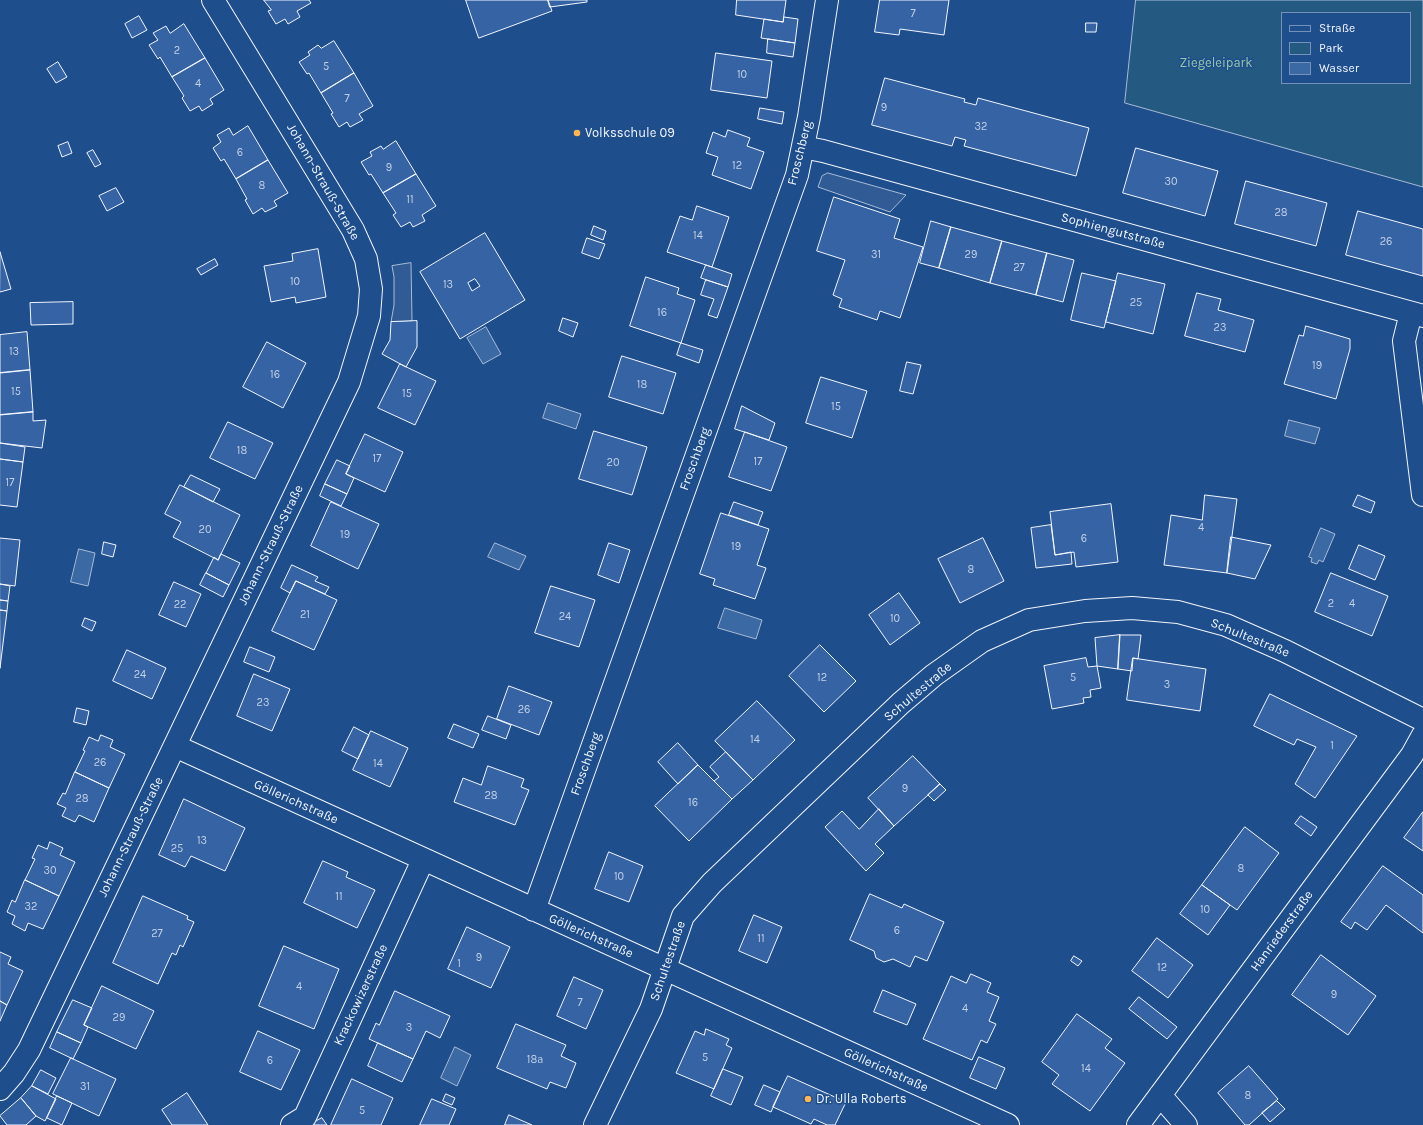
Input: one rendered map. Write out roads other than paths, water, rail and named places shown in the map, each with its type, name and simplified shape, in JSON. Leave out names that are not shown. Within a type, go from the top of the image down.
[{"type":"street","name":"Johann-Strauß-Straße","points":[[0,1088],[14,1073],[29,1050],[349,382],[361,349],[369,316],[371,290],[366,259],[353,230],[213,0]]},
{"type":"street","name":"Froschberg","points":[[534,910],[792,190],[809,117],[827,0]]},
{"type":"street","name":"Sophiengutstraße","points":[[803,147],[823,151],[1417,315]]},
{"type":"street","points":[[1417,315],[1404,341],[1423,495]]},
{"type":"street","name":"Schultestraße","points":[[595,1125],[651,1009],[683,916],[718,878],[901,703],[934,675],[982,641],[1029,620],[1085,611],[1132,608],[1178,612],[1226,625],[1285,651],[1423,720]]},
{"type":"street","name":"Hanriederstraße","points":[[1138,1125],[1412,755],[1423,736]]},
{"type":"street","name":"Göllerichstraße","points":[[175,746],[1008,1125]]},
{"type":"street","name":"Krackowizerstraße","points":[[292,1125],[305,1117],[423,860]]},
{"type":"street","points":[[1160,1095],[1186,1125]]},
{"type":"water","points":[[486,327],[501,354],[483,364],[467,338]]},
{"type":"water","points":[[548,403],[581,414],[576,429],[543,418]]},
{"type":"water","points":[[1289,420],[1320,428],[1315,444],[1285,436]]},
{"type":"water","points":[[1321,528],[1335,534],[1323,562],[1319,560],[1317,564],[1311,562],[1312,558],[1309,557]]},
{"type":"water","points":[[495,543],[526,556],[519,570],[488,557]]},
{"type":"water","points":[[79,549],[95,553],[88,586],[71,582]]},
{"type":"water","points":[[725,608],[762,620],[756,639],[718,628]]},
{"type":"water","points":[[455,1047],[471,1055],[457,1086],[441,1078]]},
{"type":"place","name":"Volksschule 09","points":[[577,133]]},
{"type":"place","name":"Dr. Ulla Roberts","points":[[808,1099]]},
{"type":"park label","name":"Ziegeleipark","points":[[1216,63]]}]
